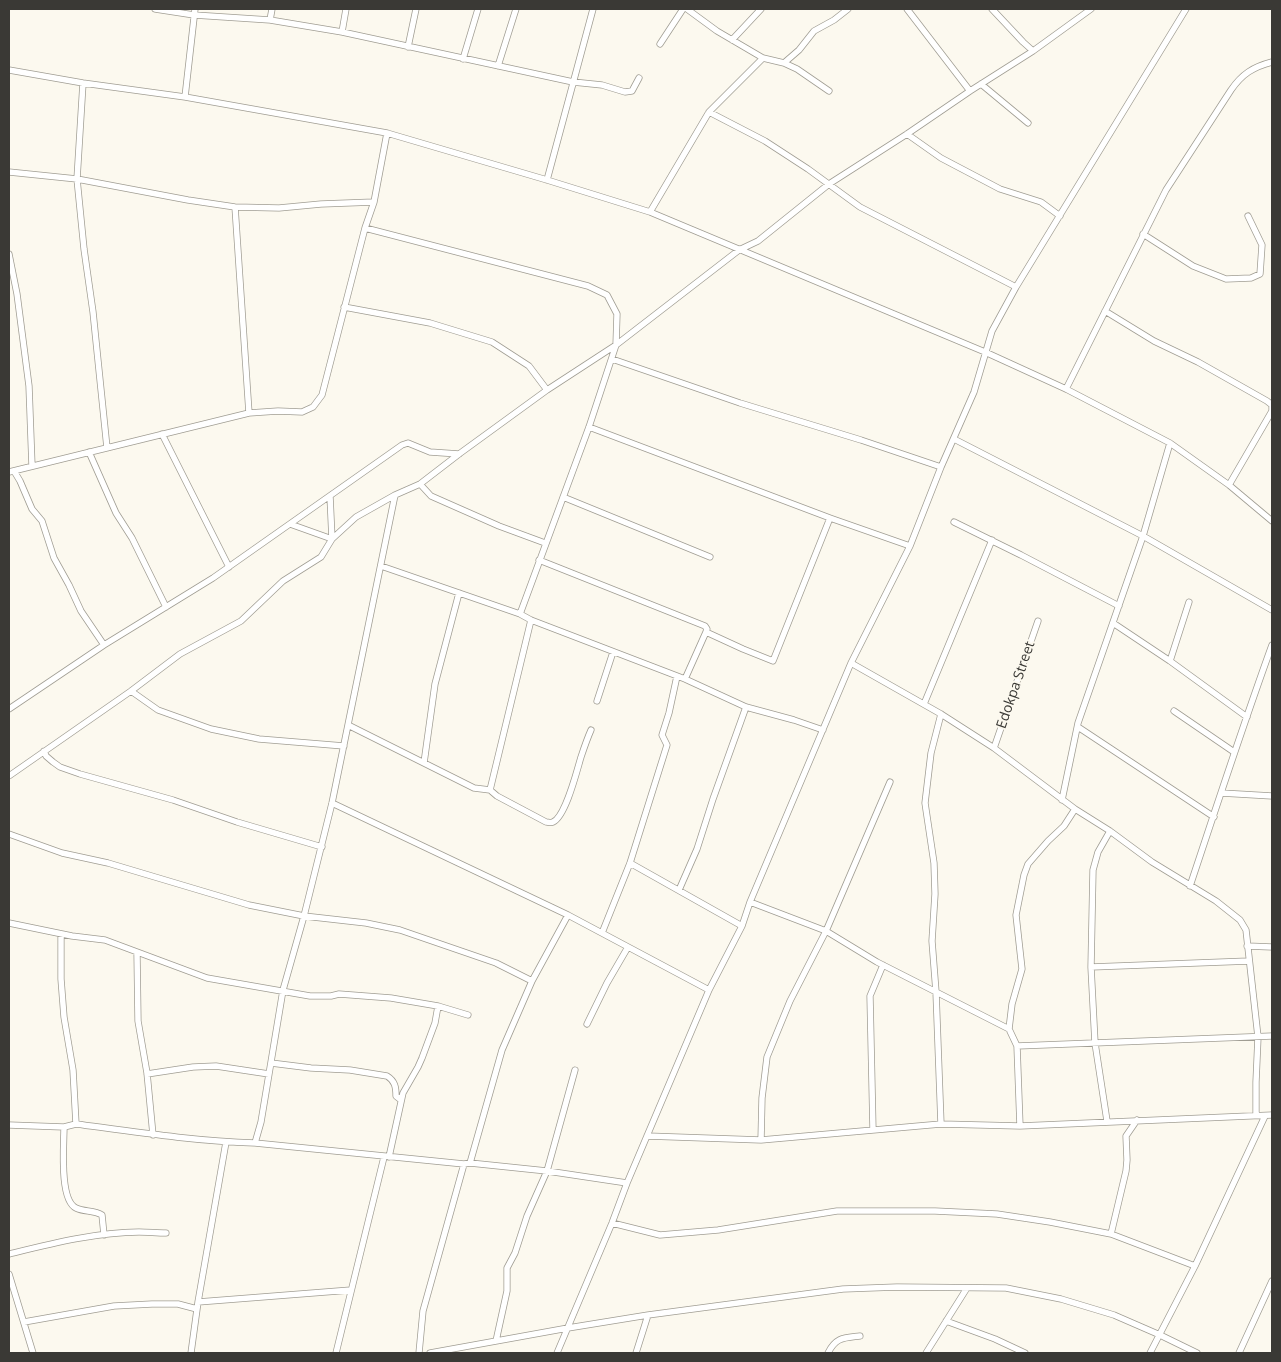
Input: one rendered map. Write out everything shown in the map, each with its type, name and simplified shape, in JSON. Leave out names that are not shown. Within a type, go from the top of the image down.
[{"type":"street","points":[[155,9],[270,20],[342,32],[573,82],[602,85],[625,92],[632,91],[639,78]]},
{"type":"street","points":[[270,20],[272,9]]},
{"type":"street","points":[[342,32],[346,9]]},
{"type":"street","points":[[408,46],[416,9]]},
{"type":"street","points":[[463,58],[478,9]]},
{"type":"street","points":[[498,66],[516,9]]},
{"type":"street","points":[[547,180],[593,9]]},
{"type":"street","points":[[660,44],[684,9]]},
{"type":"street","points":[[687,9],[732,40],[763,58],[784,63],[797,69],[829,92]]},
{"type":"street","points":[[732,40],[761,9]]},
{"type":"street","points":[[784,63],[799,50],[814,32],[848,9]]},
{"type":"street","points":[[907,9],[970,91]]},
{"type":"street","points":[[992,9],[1033,50]]},
{"type":"street","points":[[558,1353],[627,1183],[709,990],[742,926],[750,902],[851,663],[910,546],[941,467],[974,392],[992,331],[1016,287],[1186,9]]},
{"type":"street","points":[[9,776],[131,691],[180,654],[242,621],[283,581],[322,558],[332,539],[356,517],[395,495],[420,484],[547,390],[616,345],[739,250],[758,241],[829,184],[1033,50],[1087,10]]},
{"type":"street","points":[[184,97],[195,12]]},
{"type":"street","points":[[650,212],[709,112],[763,58]]},
{"type":"street","points":[[1066,389],[1166,190],[1235,84],[1248,72],[1263,64],[1272,62]]},
{"type":"street","points":[[9,70],[83,83],[184,97],[387,133],[650,212],[986,352],[1066,389],[1170,443],[1229,485],[1272,521]]},
{"type":"street","points":[[83,83],[77,179],[107,448]]},
{"type":"street","points":[[981,84],[1028,123]]},
{"type":"street","points":[[709,112],[765,141],[860,207],[1016,287]]},
{"type":"street","points":[[104,645],[81,611],[54,558],[42,521],[32,509],[20,481],[11,471],[249,413],[302,412],[313,407],[322,395],[365,228],[374,202],[387,133]]},
{"type":"street","points":[[907,134],[941,158],[1000,189],[1041,202],[1060,216]]},
{"type":"street","points":[[9,172],[77,179],[235,207],[279,208],[374,202]]},
{"type":"street","points":[[235,207],[249,413]]},
{"type":"street","points":[[1144,234],[1193,266],[1226,279],[1251,278],[1260,274],[1262,245],[1248,216]]},
{"type":"street","points":[[365,228],[588,286],[607,295],[617,314],[616,345],[612,359],[520,614]]},
{"type":"street","points":[[9,254],[17,294],[29,386],[32,466]]},
{"type":"street","points":[[344,307],[430,323],[492,342],[529,366],[547,390]]},
{"type":"street","points":[[1105,311],[1154,341],[1198,362],[1259,396],[1272,406],[1272,411],[1229,485]]},
{"type":"street","points":[[612,359],[740,403],[941,467]]},
{"type":"street","points":[[589,427],[830,518],[910,546]]},
{"type":"street","points":[[162,434],[229,567]]},
{"type":"street","points":[[954,439],[1143,536],[1272,610]]},
{"type":"street","points":[[1062,800],[1078,723],[1143,536],[1170,443]]},
{"type":"street","points":[[9,709],[104,645],[229,567],[402,445],[408,444],[430,452],[459,454]]},
{"type":"street","points":[[89,452],[116,513],[132,538],[166,607]]},
{"type":"street","points":[[420,484],[431,496],[499,526],[545,543]]},
{"type":"street","points":[[255,1142],[261,1122],[283,990],[304,916],[332,803],[395,495]]},
{"type":"street","points":[[330,496],[332,539]]},
{"type":"street","points":[[563,497],[710,557]]},
{"type":"street","points":[[706,632],[773,661],[830,518]]},
{"type":"street","points":[[954,522],[1119,606]]},
{"type":"street","points":[[290,524],[332,539]]},
{"type":"street","points":[[924,704],[992,540]]},
{"type":"street","points":[[539,560],[705,626],[706,632],[684,679]]},
{"type":"street","points":[[381,566],[520,614],[530,620],[677,676],[746,707],[823,730]]},
{"type":"street","points":[[424,764],[435,684],[459,593]]},
{"type":"street","points":[[1170,660],[1189,602]]},
{"type":"street","points":[[490,790],[530,620]]},
{"type":"street","name":"Edokpa Street","points":[[994,748],[1038,621]]},
{"type":"street","points":[[1113,622],[1170,660],[1247,717]]},
{"type":"street","points":[[1190,886],[1234,752],[1272,645]]},
{"type":"street","points":[[598,701],[613,652]]},
{"type":"street","points":[[851,663],[941,714],[994,748],[1062,800],[1110,831],[1152,862],[1216,901],[1240,920],[1246,930],[1258,1037],[1256,1115]]},
{"type":"street","points":[[602,933],[630,863],[667,745],[662,735],[669,714],[677,676]]},
{"type":"street","points":[[131,691],[158,710],[211,729],[260,739],[344,746]]},
{"type":"street","points":[[679,890],[697,849],[746,707]]},
{"type":"street","points":[[1174,711],[1234,752]]},
{"type":"street","points":[[941,714],[931,753],[925,804],[934,863],[935,894],[932,941],[941,1124]]},
{"type":"street","points":[[348,725],[474,788],[490,790],[497,796],[551,823],[559,816],[570,795],[591,730]]},
{"type":"street","points":[[1078,727],[1214,817]]},
{"type":"street","points":[[44,751],[46,756],[60,767],[80,774],[173,800],[237,822],[322,847]]},
{"type":"street","points":[[761,1140],[762,1098],[767,1057],[790,1001],[826,931],[890,782]]},
{"type":"street","points":[[1221,793],[1272,796]]},
{"type":"street","points":[[332,803],[568,915],[709,990]]},
{"type":"street","points":[[1020,1126],[1016,1046],[1009,1029],[1012,1004],[1022,969],[1016,915],[1024,874],[1028,864],[1048,840],[1064,826],[1075,809]]},
{"type":"street","points":[[1107,1121],[1095,1043],[1091,967],[1093,870],[1098,852],[1110,831]]},
{"type":"street","points":[[9,834],[62,853],[108,863],[249,905],[304,916],[366,923],[400,930],[496,963],[532,981]]},
{"type":"street","points":[[630,863],[742,926]]},
{"type":"street","points":[[750,902],[826,931],[883,965],[1009,1029]]},
{"type":"street","points":[[419,1353],[423,1311],[502,1050],[532,981],[568,915]]},
{"type":"street","points":[[9,923],[61,934],[105,940],[207,978],[310,996],[332,996],[339,994],[391,998],[438,1006],[468,1015]]},
{"type":"street","points":[[61,934],[61,988],[73,1070],[76,1124]]},
{"type":"street","points":[[1247,946],[1272,947]]},
{"type":"street","points":[[587,1024],[628,947]]},
{"type":"street","points":[[137,953],[138,1021],[147,1074],[153,1135]]},
{"type":"street","points":[[1091,967],[1249,961]]},
{"type":"street","points":[[873,1130],[870,996],[883,965]]},
{"type":"street","points":[[336,1353],[403,1093],[418,1067],[429,1041],[438,1006]]},
{"type":"street","points":[[1016,1046],[1272,1036]]},
{"type":"street","points":[[271,1063],[350,1070],[387,1076],[392,1079],[396,1087],[396,1096],[402,1100]]},
{"type":"street","points":[[147,1074],[193,1067],[216,1066],[269,1074]]},
{"type":"street","points":[[496,1342],[508,1290],[507,1268],[515,1253],[527,1216],[547,1171],[575,1070]]},
{"type":"street","points":[[647,1136],[761,1140],[941,1124],[1020,1126],[1272,1115]]},
{"type":"street","points":[[1150,1353],[1195,1266],[1265,1116]]},
{"type":"street","points":[[1111,1234],[1126,1171],[1126,1136],[1137,1120]]},
{"type":"street","points":[[9,1125],[64,1127],[76,1124],[153,1135],[226,1142],[255,1142],[387,1157],[547,1171],[627,1183]]},
{"type":"street","points":[[64,1127],[64,1181],[67,1196],[71,1204],[76,1208],[102,1215],[104,1235]]},
{"type":"street","points":[[191,1353],[226,1142]]},
{"type":"street","points":[[612,1223],[660,1234],[718,1230],[837,1211],[996,1214],[1111,1234],[1195,1266]]},
{"type":"street","points":[[9,1254],[55,1243],[104,1235],[138,1232],[166,1233]]},
{"type":"street","points":[[9,1274],[33,1353]]},
{"type":"street","points":[[1239,1353],[1272,1281]]},
{"type":"street","points":[[430,1353],[648,1315],[843,1290],[897,1287],[1006,1288],[1061,1299],[1114,1315],[1197,1353]]},
{"type":"street","points":[[926,1353],[967,1288]]},
{"type":"street","points":[[24,1322],[114,1306],[152,1304],[198,1305],[351,1290]]},
{"type":"street","points":[[636,1353],[648,1315]]},
{"type":"street","points":[[946,1321],[995,1339],[1024,1353]]},
{"type":"street","points":[[828,1353],[832,1346],[840,1339],[860,1336]]}]
